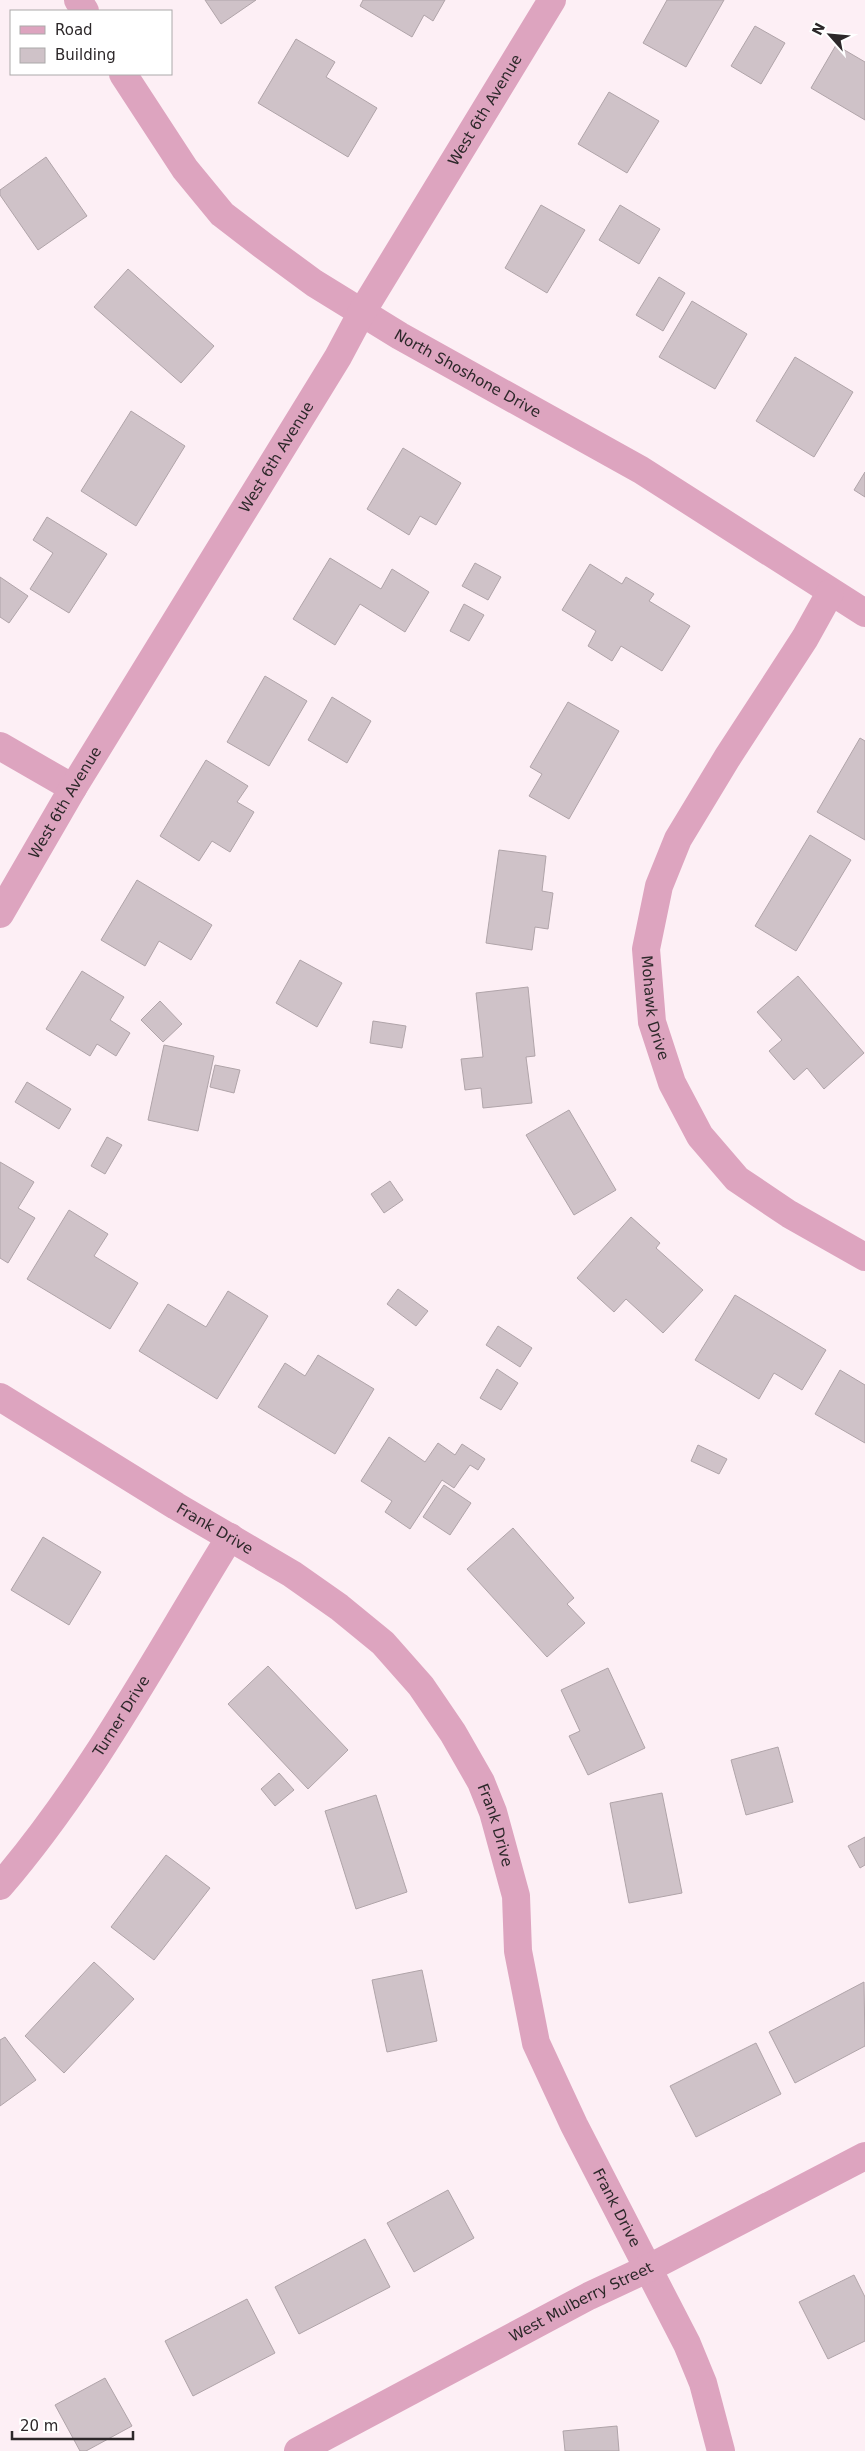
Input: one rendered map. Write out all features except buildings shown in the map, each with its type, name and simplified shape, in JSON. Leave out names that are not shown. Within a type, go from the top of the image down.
[{"type":"street","name":"West 6th Avenue","points":[[0,914],[73,788],[338,357],[362,312],[552,0]]},
{"type":"street","name":"North Shoshone Drive","points":[[124,75],[185,168],[222,214],[314,283],[641,470],[865,614]]},
{"type":"street","name":"Mohawk Drive","points":[[830,593],[805,638],[727,758],[678,840],[659,886],[646,950],[652,1022],[672,1084],[700,1136],[737,1179],[789,1214],[865,1257]]},
{"type":"street","points":[[0,746],[73,788]]},
{"type":"street","name":"Frank Drive","points":[[0,1397],[292,1574],[339,1607],[383,1643],[421,1686],[454,1733],[484,1790],[493,1812],[516,1896],[518,1951],[536,2043],[574,2125],[688,2344],[703,2383],[722,2451]]},
{"type":"street","name":"Turner Drive","points":[[0,1886],[28,1853],[72,1794],[230,1537]]},
{"type":"street","name":"West Mulberry Street","points":[[298,2451],[589,2296],[649,2268],[865,2156]]}]
